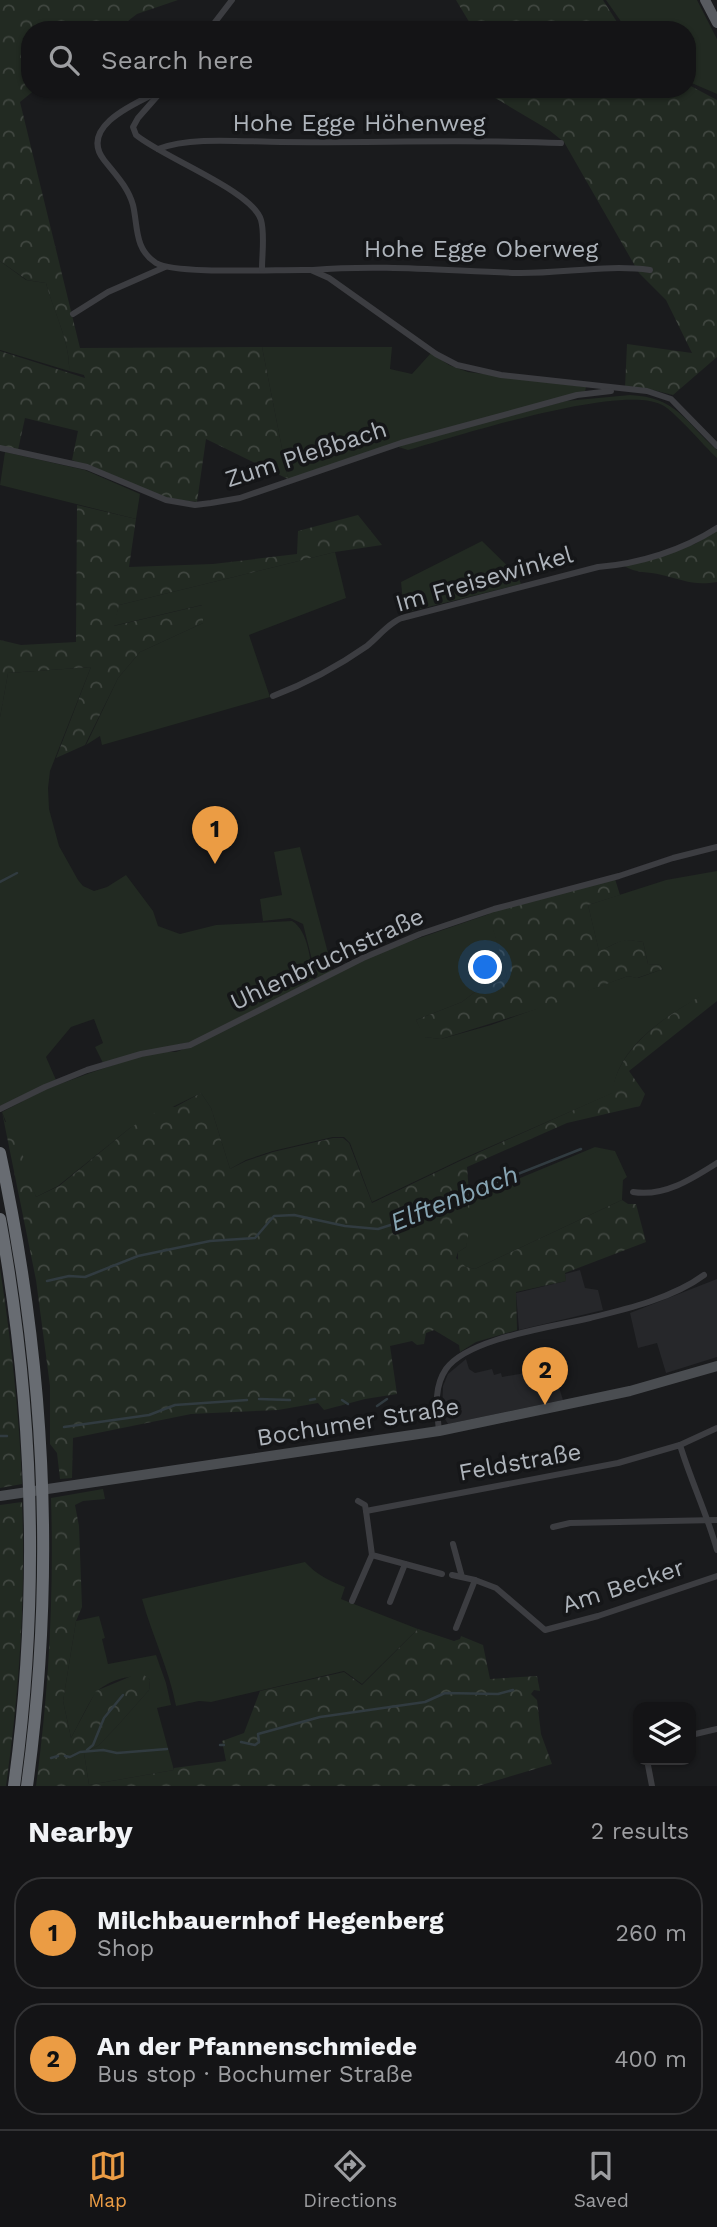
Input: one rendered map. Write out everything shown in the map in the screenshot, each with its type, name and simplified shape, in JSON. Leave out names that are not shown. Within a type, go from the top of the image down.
[{"type":"highway","points":[[0,1153],[15,1228],[30,1331],[44,1499],[41,1648],[27,1786]]},
{"type":"highway","points":[[0,1219],[18,1337],[31,1501],[28,1646],[14,1786]]},
{"type":"main road","points":[[705,0],[717,23]]},
{"type":"main road","name":"Bochumer Straße","points":[[0,1496],[439,1431],[631,1391],[717,1366]]},
{"type":"street","points":[[216,21],[232,0]]},
{"type":"street","points":[[147,98],[113,116],[101,131],[97,145],[102,157],[120,180],[132,205],[136,236],[142,248],[156,263],[165,267]]},
{"type":"street","points":[[156,98],[133,127],[136,135],[220,184],[255,208],[262,225],[262,269]]},
{"type":"street","name":"Hohe Egge Höhenweg","points":[[158,149],[170,144],[218,142],[561,143]]},
{"type":"street","points":[[73,314],[108,292],[165,267]]},
{"type":"street","name":"Hohe Egge Oberweg","points":[[165,267],[184,270],[375,267],[517,273],[650,270]]},
{"type":"street","points":[[312,270],[329,278],[436,354],[457,365],[501,375],[657,393],[671,399],[717,446]]},
{"type":"street","name":"Zum Pleßbach","points":[[0,448],[87,467],[166,500],[195,505],[240,498],[401,443],[486,419],[578,395],[627,390]]},
{"type":"street","name":"Im Freisewinkel","points":[[273,696],[310,681],[339,665],[379,637],[393,622],[402,618],[598,567],[622,565],[693,541],[717,528]]},
{"type":"street","name":"Uhlenbruchstraße","points":[[0,1109],[87,1070],[141,1054],[190,1045],[363,958],[429,931],[494,909],[717,847]]},
{"type":"street","points":[[633,1192],[654,1194],[691,1179],[717,1163]]},
{"type":"street","points":[[439,1431],[439,1383],[447,1368],[460,1356],[503,1339],[600,1316],[651,1300],[691,1285],[704,1275]]},
{"type":"street","name":"Feldstraße","points":[[366,1511],[618,1464],[680,1445],[717,1428]]},
{"type":"street","points":[[680,1445],[696,1494],[709,1519],[717,1550]]},
{"type":"street","points":[[352,1601],[372,1555],[365,1505],[358,1501]]},
{"type":"street","points":[[553,1527],[570,1523],[717,1520]]},
{"type":"street","points":[[453,1544],[462,1577]]},
{"type":"street","points":[[372,1555],[442,1574]]},
{"type":"street","points":[[390,1602],[405,1564]]},
{"type":"street","name":"Am Becker","points":[[452,1575],[475,1580],[505,1594],[545,1630],[607,1614],[717,1576]]},
{"type":"street","points":[[456,1628],[475,1580]]},
{"type":"street","points":[[696,1734],[717,1729]]},
{"type":"street","points":[[648,1765],[652,1786]]},
{"type":"shaded area","points":[[580,1270],[585,1288],[598,1290],[603,1310],[519,1330],[516,1293],[566,1281],[565,1274]]},
{"type":"shaded area","points":[[717,1279],[717,1357],[666,1373],[657,1343],[638,1348],[630,1313]]},
{"type":"shaded area","points":[[466,1359],[469,1369],[475,1373],[492,1369],[494,1375],[501,1373],[502,1377],[553,1368],[563,1400],[448,1424],[442,1414],[443,1386],[448,1374]]},
{"type":"green space","points":[[0,0],[178,0],[137,14],[128,21],[21,21],[21,98],[25,98],[20,102],[80,348],[262,347],[288,479],[206,439],[197,502],[166,498],[72,460],[78,431],[25,418],[18,450],[0,446],[0,351],[85,378],[84,375],[69,371],[64,338],[46,283],[27,280],[0,261]]},
{"type":"green space","points":[[456,0],[603,0],[616,21],[469,21]]},
{"type":"green space","points":[[606,0],[697,0],[717,39],[717,94],[696,85],[696,21],[621,21]]},
{"type":"green space","points":[[696,89],[717,100],[717,357],[673,395],[625,388],[627,344],[692,353],[666,300],[639,273],[564,142],[495,98],[696,98]]},
{"type":"green space","points":[[0,261],[26,280],[46,283],[64,338],[69,371],[0,350]]},
{"type":"green space","points":[[262,347],[392,347],[390,369],[412,374],[431,353],[449,365],[468,372],[586,387],[585,392],[485,418],[288,479]]},
{"type":"green space","points":[[630,395],[659,400],[670,406],[717,450],[717,458],[664,406],[644,400],[615,400],[539,414],[408,450],[395,446],[566,401]]},
{"type":"green space","points":[[5,452],[85,470],[140,494],[136,519],[0,485]]},
{"type":"green space","points":[[77,505],[136,519],[129,567],[213,564],[297,554],[298,531],[358,515],[382,545],[335,552],[119,605],[114,626],[203,605],[203,623],[140,652],[118,678],[85,745],[56,758],[91,667],[8,673],[0,717],[0,640],[21,645],[76,642]]},
{"type":"green space","points":[[717,530],[717,582],[689,582],[624,566],[695,544]]},
{"type":"green space","points":[[482,541],[518,576],[521,584],[404,613],[401,582]]},
{"type":"green space","points":[[335,552],[346,598],[249,635],[270,697],[102,745],[100,736],[86,745],[118,678],[140,652],[203,623],[202,605],[113,626],[119,605]]},
{"type":"green space","points":[[91,667],[50,771],[48,788],[49,809],[59,846],[78,880],[83,886],[94,891],[107,887],[126,875],[153,911],[158,926],[180,934],[216,925],[292,921],[305,939],[314,980],[198,1040],[103,1063],[95,1047],[103,1043],[94,1019],[71,1027],[46,1057],[56,1080],[0,1106],[0,717],[8,673]]},
{"type":"green space","points":[[300,847],[333,972],[317,980],[303,924],[290,918],[263,921],[260,899],[282,895],[274,852]]},
{"type":"green space","points":[[717,871],[717,988],[667,1017],[637,1043],[625,1058],[613,1093],[372,1202],[350,1143],[344,1137],[333,1137],[273,1151],[246,1160],[230,1169],[211,1108],[201,1093],[130,1128],[58,1186],[36,1197],[2,1112],[46,1089],[134,1058],[176,1052],[199,1043],[379,952],[489,914],[507,976],[475,992],[462,1002],[416,1020],[425,1037],[441,1039],[491,1025],[628,976],[638,978],[663,969],[660,965],[648,964],[643,942],[620,942],[599,952],[588,905],[666,880]]},
{"type":"green space","points":[[615,879],[620,895],[588,905],[599,951],[624,941],[643,942],[648,964],[660,965],[663,969],[637,978],[628,976],[550,1005],[441,1039],[424,1037],[416,1020],[462,1002],[475,992],[507,976],[488,913]]},
{"type":"green space","points":[[717,987],[717,1001],[629,1071],[645,1094],[640,1106],[567,1123],[467,1167],[470,1207],[468,1237],[466,1247],[458,1252],[456,1258],[466,1267],[475,1269],[622,1200],[628,1204],[636,1204],[646,1242],[565,1273],[566,1281],[516,1292],[517,1330],[476,1342],[460,1352],[459,1345],[434,1330],[426,1333],[424,1344],[417,1345],[412,1341],[390,1346],[397,1394],[324,1410],[318,1403],[278,1410],[191,1414],[73,1438],[72,1478],[60,1479],[57,1453],[50,1444],[50,1386],[36,1280],[2,1112],[5,1122],[12,1121],[36,1197],[59,1186],[130,1128],[166,1106],[175,1107],[201,1093],[211,1108],[230,1169],[273,1152],[343,1138],[349,1143],[372,1203],[612,1093],[625,1059],[637,1044],[667,1017]]},
{"type":"green space","points":[[595,1147],[615,1151],[627,1177],[623,1180],[622,1200],[475,1269],[458,1262],[458,1252],[466,1247],[469,1199]]},
{"type":"green space","points":[[0,1268],[14,1376],[22,1484],[0,1488]]},
{"type":"green space","points":[[103,1489],[105,1499],[83,1501],[75,1505],[79,1526],[82,1607],[76,1621],[63,1701],[71,1738],[96,1691],[134,1675],[144,1675],[150,1680],[149,1690],[118,1725],[99,1745],[84,1753],[89,1785],[226,1761],[222,1741],[244,1733],[260,1691],[344,1672],[362,1685],[418,1629],[454,1641],[461,1636],[483,1645],[490,1679],[537,1676],[540,1691],[534,1690],[531,1694],[537,1700],[541,1734],[552,1764],[478,1786],[36,1786],[50,1642],[51,1498]]},
{"type":"green space","points":[[22,1502],[23,1573],[18,1680],[6,1786],[0,1786],[0,1505]]},
{"type":"green space","points":[[305,1562],[323,1577],[345,1587],[341,1599],[418,1629],[362,1684],[344,1671],[211,1702],[199,1701],[176,1706],[142,1599]]},
{"type":"green space","points":[[99,1616],[108,1664],[156,1655],[171,1705],[157,1708],[174,1770],[89,1785],[84,1753],[99,1745],[118,1725],[149,1690],[150,1680],[137,1676],[105,1685],[95,1694],[71,1738],[63,1701],[76,1621]]},
{"type":"waterway","points":[[0,882],[17,873]]},
{"type":"waterway","name":"Elftenbach","points":[[47,1281],[69,1276],[85,1277],[138,1256],[210,1241],[255,1238],[274,1216],[294,1215],[345,1226],[378,1229],[425,1214],[445,1199],[467,1194],[581,1149]]},
{"type":"waterway","points":[[259,1399],[290,1400]]},
{"type":"waterway","points":[[310,1400],[315,1399]]},
{"type":"waterway","points":[[377,1406],[387,1399]]},
{"type":"waterway","points":[[64,1427],[149,1415],[175,1405],[247,1400]]},
{"type":"waterway","points":[[342,1400],[348,1404]]},
{"type":"waterway","points":[[0,1436],[7,1436]]},
{"type":"waterway","points":[[241,1742],[255,1745],[259,1742],[258,1734],[320,1717],[425,1702],[445,1693],[498,1694],[513,1690]]},
{"type":"waterway","points":[[87,1750],[93,1745],[104,1718],[123,1695]]},
{"type":"waterway","points":[[65,1756],[103,1750],[117,1753],[167,1749]]},
{"type":"waterway","points":[[51,1758],[58,1756]]},
{"type":"place","name":"Milchbauernhof Hegenberg","points":[[215,864]]},
{"type":"place","name":"An der Pfannenschmiede","points":[[545,1405]]}]
